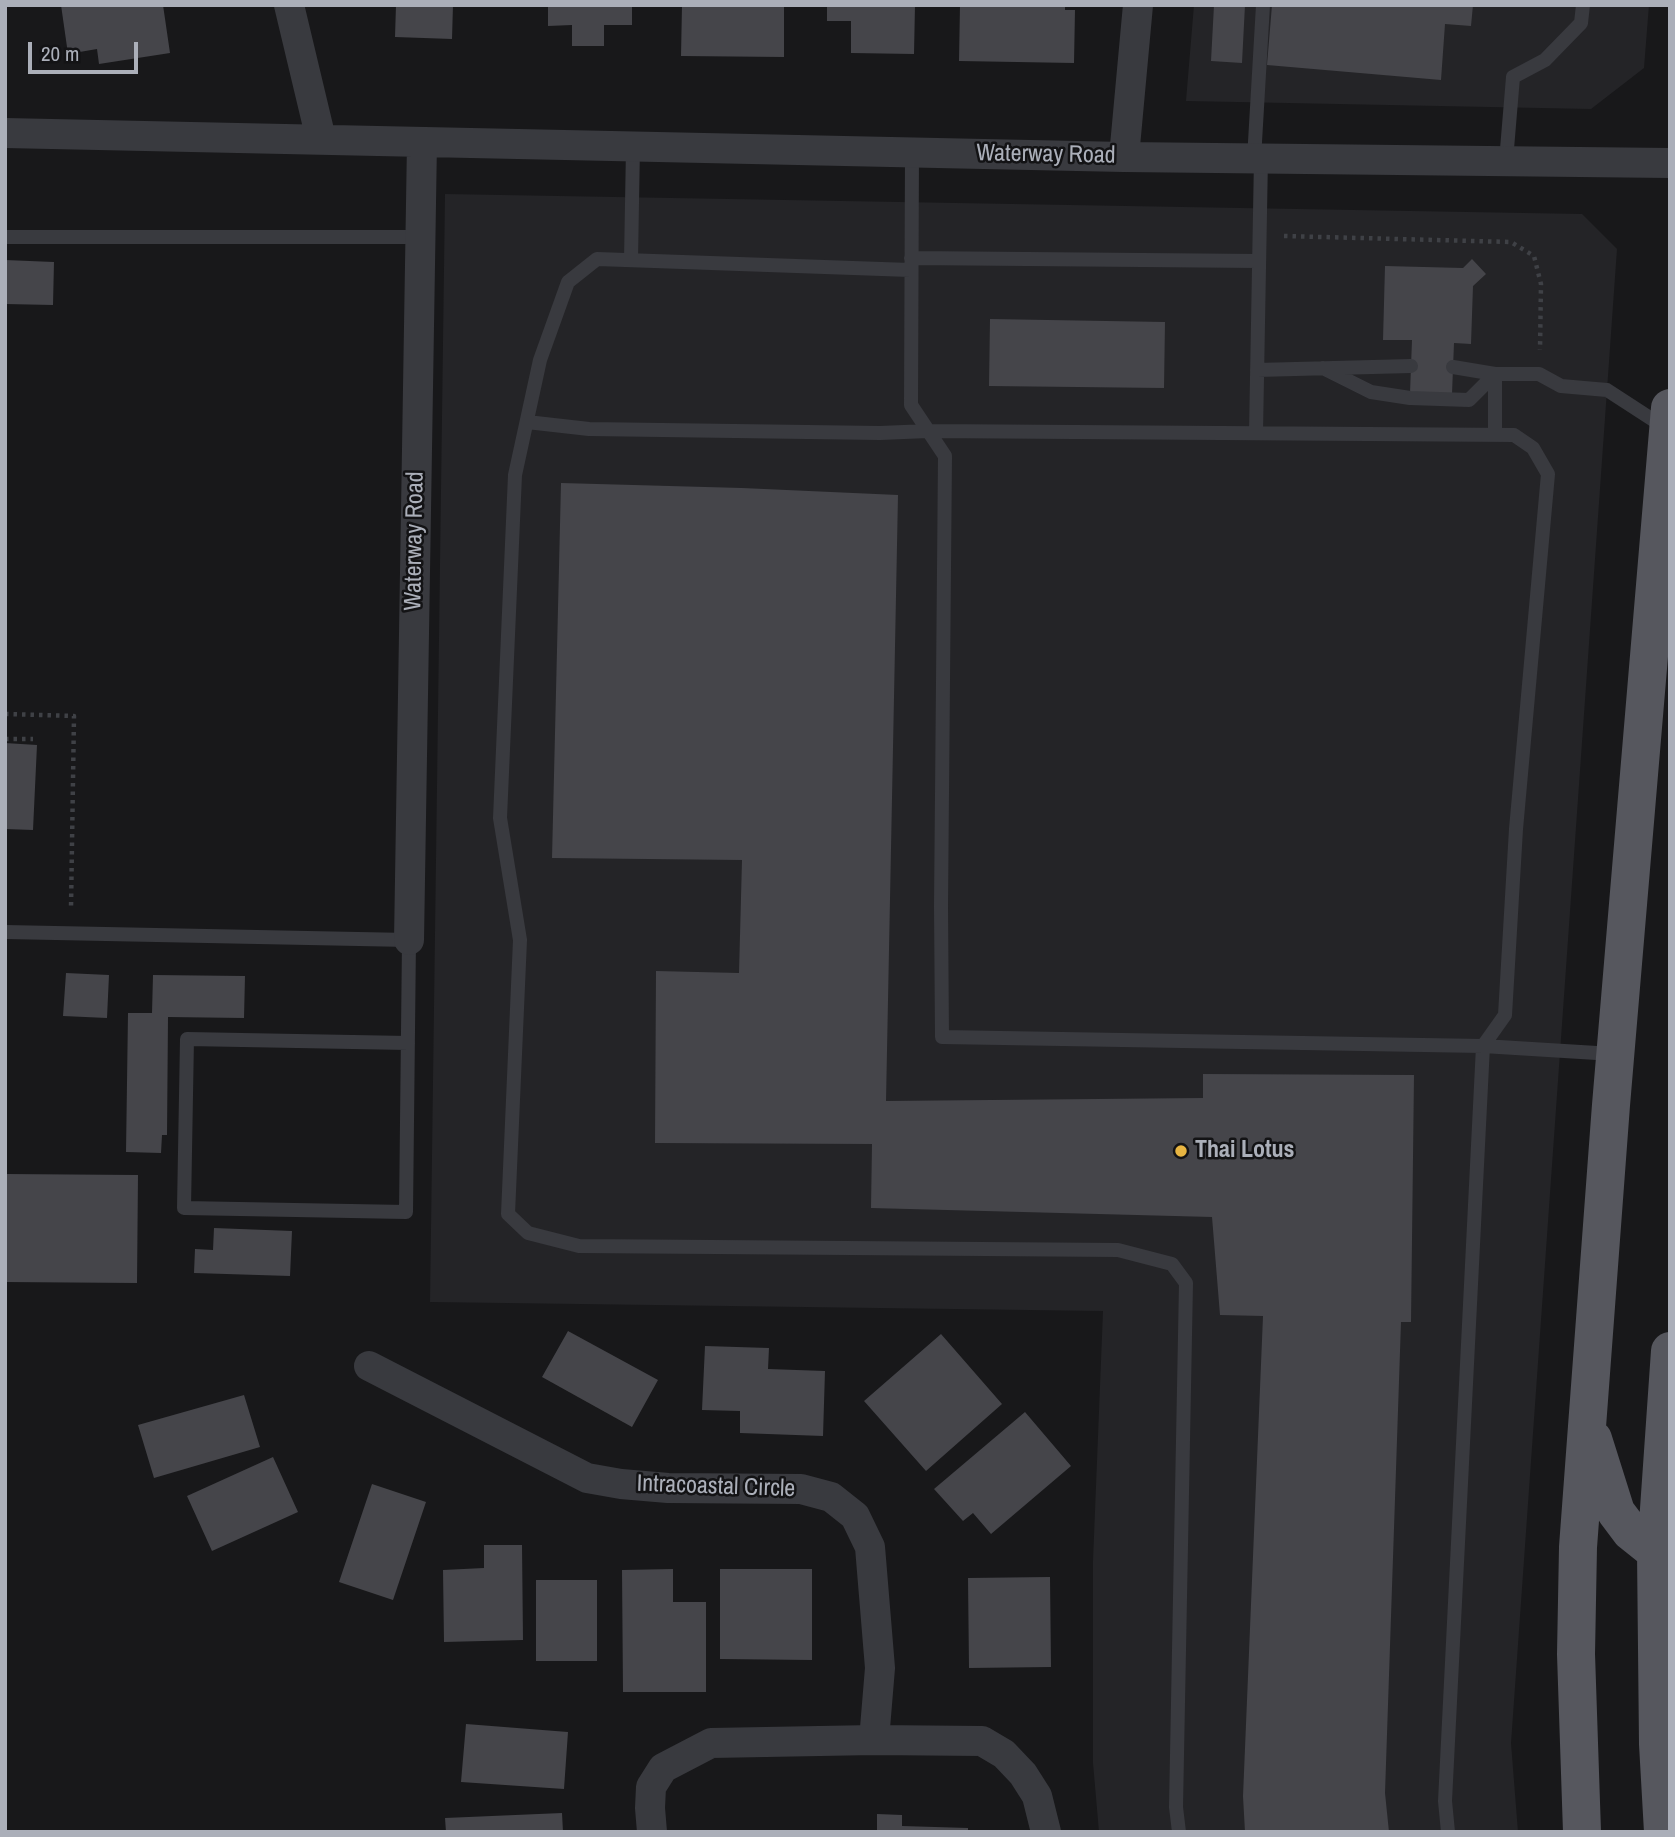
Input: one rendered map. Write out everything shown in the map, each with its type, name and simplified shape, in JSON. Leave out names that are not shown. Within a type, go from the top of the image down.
[{"type":"main road","points":[[1582,1832],[1576,1654],[1578,1547],[1615,1054],[1669,419]]},
{"type":"main road","points":[[1663,1832],[1658,1744],[1670,1352]]},
{"type":"main road","points":[[1587,1421],[1616,1512],[1631,1532],[1663,1554]]},
{"type":"street","points":[[289,5],[321,139]]},
{"type":"street","points":[[1124,157],[1138,5]]},
{"type":"street","name":"Waterway Road","points":[[5,133],[1124,157],[1670,163]]},
{"type":"street","name":"Waterway Road","points":[[410,940],[422,142]]},
{"type":"street","name":"Intracoastal Circle","points":[[369,1366],[587,1478],[668,1488],[802,1489],[831,1497],[855,1516],[870,1546],[880,1668],[874,1740]]},
{"type":"street","points":[[652,1832],[651,1787],[663,1768],[711,1743],[874,1740],[982,1741],[1004,1754],[1023,1774],[1037,1796],[1046,1832]]},
{"type":"lane","points":[[1256,433],[1259,236],[1257,158],[1263,5]]},
{"type":"lane","points":[[1506,161],[1513,77],[1545,60],[1581,23],[1583,5]]},
{"type":"lane","points":[[631,260],[633,147]]},
{"type":"lane","points":[[912,153],[911,405],[945,456],[940,919],[942,1037],[1483,1046],[1615,1054]]},
{"type":"lane","points":[[5,237],[420,237]]},
{"type":"lane","points":[[1179,1832],[1176,1807],[1186,1283],[1172,1264],[1118,1250],[579,1246],[528,1233],[508,1214],[520,940],[500,817],[515,475],[540,360],[568,282],[597,259],[911,264],[1258,261]]},
{"type":"lane","points":[[1257,370],[1411,366]]},
{"type":"lane","points":[[1453,367],[1495,374],[1539,374],[1561,386],[1607,390],[1669,419]]},
{"type":"lane","points":[[1323,368],[1371,393],[1410,398],[1468,400],[1495,374]]},
{"type":"lane","points":[[1495,374],[1495,435]]},
{"type":"lane","points":[[527,422],[603,429],[880,433],[928,431],[1514,435],[1533,448],[1548,474],[1516,828],[1505,1015],[1483,1046],[1445,1801],[1448,1832]]},
{"type":"lane","points":[[5,932],[410,940],[406,1212],[184,1208],[187,1039],[408,1043]]},
{"type":"path","points":[[1259,236],[1511,242],[1534,256],[1541,284],[1539,374]]},
{"type":"path","points":[[5,714],[74,716],[71,933]]},
{"type":"path","points":[[5,739],[33,739]]},
{"type":"shaded area","points":[[1194,5],[1649,5],[1644,68],[1591,109],[1186,101]]},
{"type":"shaded area","points":[[445,194],[1582,214],[1617,249],[1511,1743],[1518,1832],[1099,1832],[1093,1763],[1093,1561],[1103,1311],[430,1302]]},
{"type":"building","points":[[61,5],[163,5],[170,53],[99,64],[97,49],[68,54]]},
{"type":"building","points":[[396,5],[453,5],[452,39],[395,37]]},
{"type":"building","points":[[548,5],[632,5],[632,25],[604,25],[604,46],[572,46],[572,25],[548,26]]},
{"type":"building","points":[[682,5],[784,5],[784,57],[681,56]]},
{"type":"building","points":[[827,5],[915,5],[914,54],[851,53],[851,21],[827,21]]},
{"type":"building","points":[[960,5],[1065,5],[1065,10],[1075,10],[1074,63],[959,61]]},
{"type":"building","points":[[1214,5],[1245,5],[1242,63],[1211,61]]},
{"type":"building","points":[[1272,5],[1473,5],[1471,26],[1445,24],[1441,80],[1267,65]]},
{"type":"building","points":[[1472,259],[1486,274],[1473,286],[1471,344],[1454,343],[1452,394],[1410,393],[1412,340],[1383,340],[1385,266],[1463,268]]},
{"type":"building","points":[[5,260],[54,262],[53,305],[5,304]]},
{"type":"building","points":[[990,319],[1165,322],[1164,388],[989,386]]},
{"type":"building","points":[[561,483],[898,495],[886,1101],[1203,1098],[1203,1074],[1414,1075],[1411,1322],[1401,1322],[1385,1793],[1389,1832],[1245,1832],[1243,1796],[1263,1316],[1220,1315],[1212,1217],[871,1208],[872,1144],[655,1143],[656,971],[739,973],[742,860],[552,858]]},
{"type":"building","points":[[5,743],[37,745],[33,830],[5,829]]},
{"type":"building","points":[[66,973],[109,975],[107,1018],[63,1016]]},
{"type":"building","points":[[153,975],[245,976],[244,1018],[168,1017],[167,1135],[162,1135],[161,1153],[126,1152],[128,1013],[152,1013]]},
{"type":"building","points":[[5,1174],[138,1175],[137,1283],[5,1282]]},
{"type":"building","points":[[214,1228],[292,1231],[290,1276],[194,1273],[195,1249],[213,1250]]},
{"type":"building","points":[[568,1331],[658,1380],[632,1427],[542,1377]]},
{"type":"building","points":[[941,1334],[1002,1404],[926,1471],[864,1401]]},
{"type":"building","points":[[705,1346],[769,1348],[768,1369],[825,1371],[823,1436],[740,1433],[740,1411],[702,1410]]},
{"type":"building","points":[[244,1395],[260,1447],[154,1478],[138,1425]]},
{"type":"building","points":[[1025,1412],[1071,1466],[991,1534],[973,1513],[963,1521],[934,1489]]},
{"type":"building","points":[[273,1457],[298,1512],[212,1551],[187,1496]]},
{"type":"building","points":[[372,1484],[426,1502],[393,1600],[339,1582]]},
{"type":"building","points":[[484,1545],[522,1545],[523,1640],[444,1642],[443,1570],[484,1568]]},
{"type":"building","points":[[673,1569],[673,1602],[706,1602],[706,1692],[623,1692],[622,1570]]},
{"type":"building","points":[[720,1569],[812,1569],[812,1660],[720,1659]]},
{"type":"building","points":[[1050,1577],[1051,1667],[969,1668],[968,1578]]},
{"type":"building","points":[[536,1580],[597,1580],[597,1661],[536,1661]]},
{"type":"building","points":[[466,1724],[568,1732],[564,1789],[461,1782]]},
{"type":"building","points":[[562,1813],[563,1832],[446,1832],[445,1818]]},
{"type":"building","points":[[877,1814],[902,1815],[902,1826],[968,1828],[968,1832],[877,1832]]},
{"type":"place","name":"Thai Lotus","points":[[1181,1151]]}]
